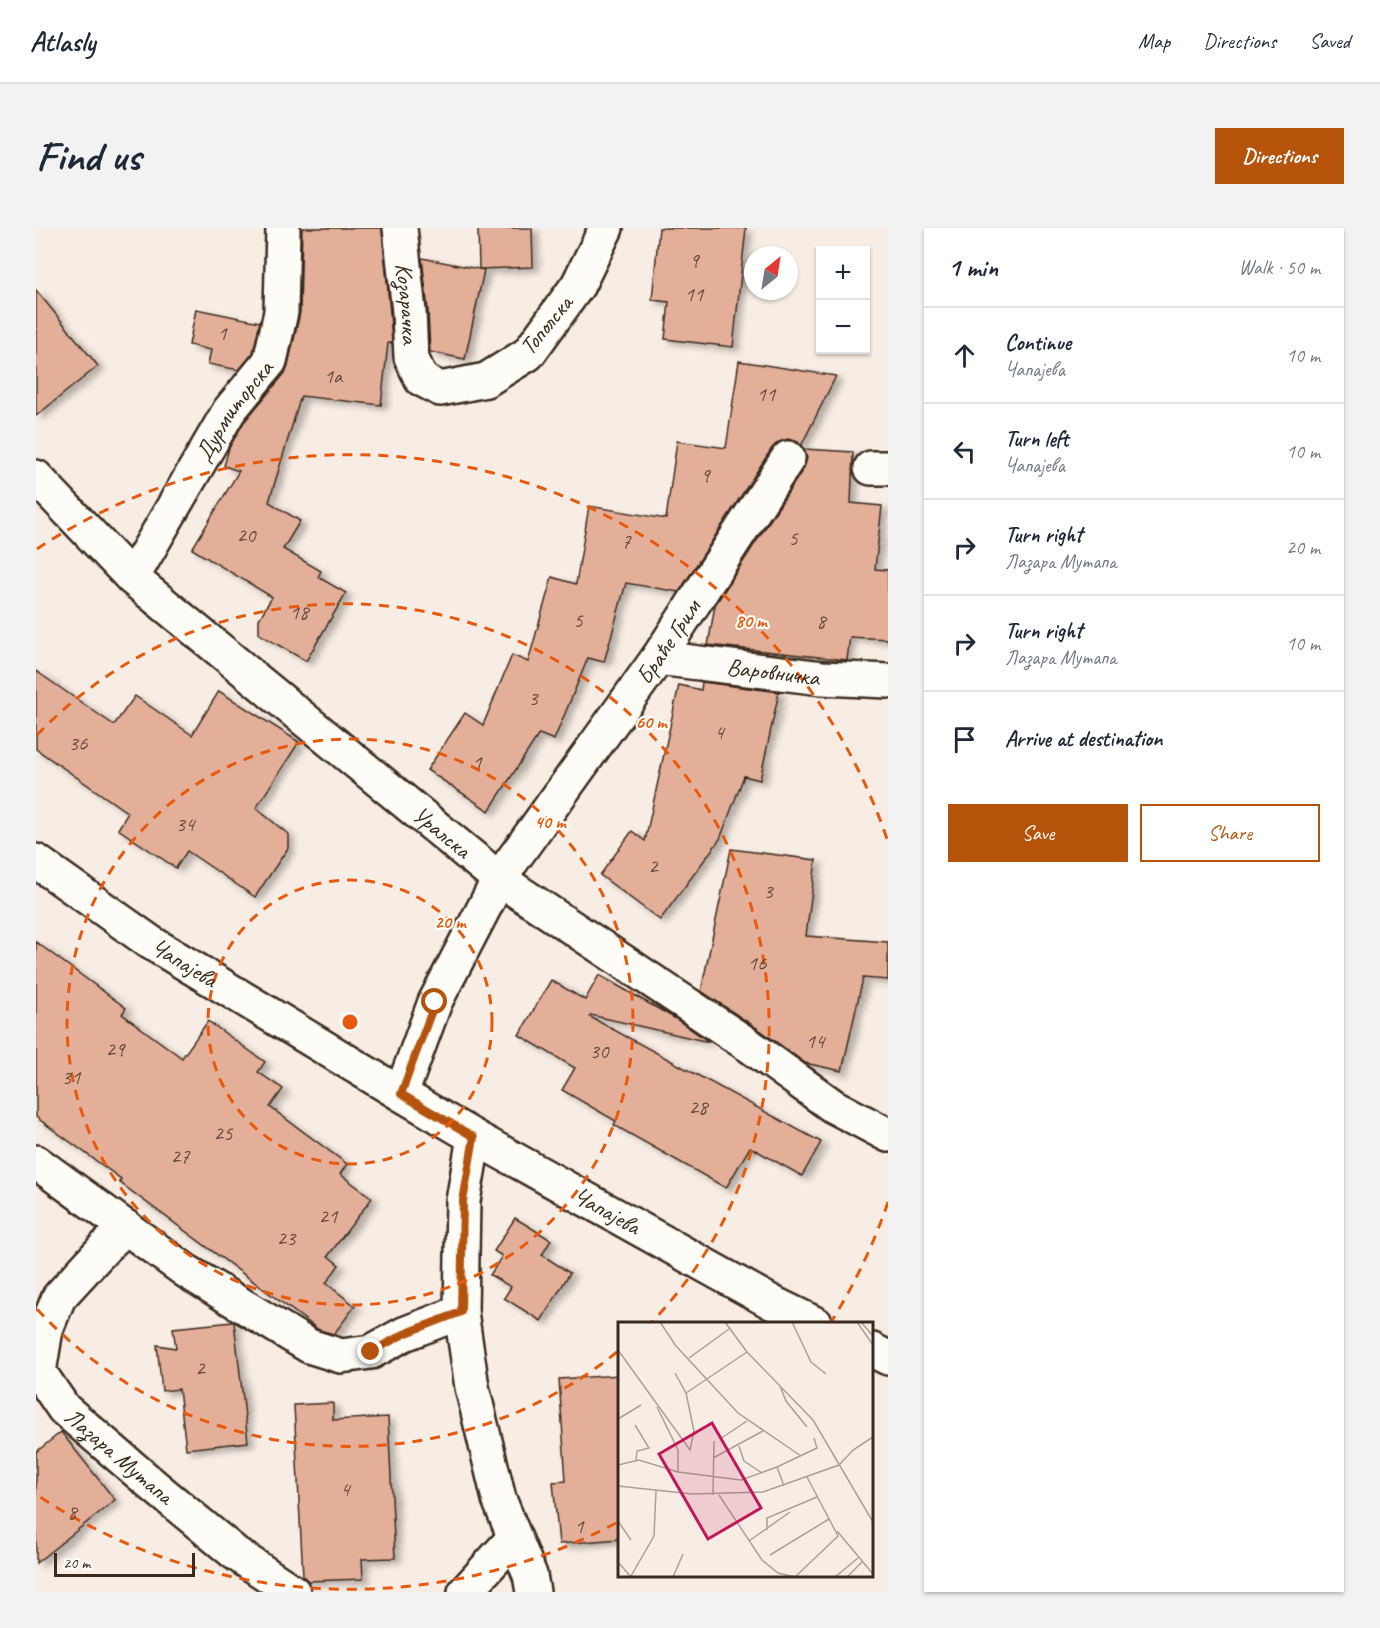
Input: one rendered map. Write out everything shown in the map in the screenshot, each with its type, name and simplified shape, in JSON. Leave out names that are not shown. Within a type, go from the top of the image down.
[{"type":"street","name":"Дурмиторска","points":[[132,578],[229,411],[270,361],[281,312],[283,228]]},
{"type":"street","name":"Козарачка","points":[[399,228],[409,312],[411,357],[421,380]]},
{"type":"street","name":"Тополска","points":[[421,380],[440,389],[486,380],[528,354],[578,285],[606,228]]},
{"type":"street","name":"Браће Грим","points":[[499,879],[658,658],[788,458]]},
{"type":"street","name":"Уралска","points":[[36,477],[132,578],[499,879],[750,1046],[833,1106],[888,1135]]},
{"type":"street","name":"Варовничка","points":[[658,658],[822,678],[888,681]]},
{"type":"street","name":"Чапајева","points":[[36,861],[150,942],[401,1094],[773,1303],[814,1322]]},
{"type":"street","points":[[401,1094],[435,1002],[499,879]]},
{"type":"street","points":[[474,1137],[463,1201],[461,1312],[472,1387],[499,1499],[530,1575],[533,1592]]},
{"type":"street","points":[[36,1162],[186,1271],[309,1346],[341,1356],[371,1352],[404,1334],[461,1312]]},
{"type":"street","name":"Лазара Мутапа","points":[[126,1227],[60,1297],[46,1329],[39,1372],[64,1409],[236,1553],[293,1592]]},
{"type":"street","points":[[873,1350],[888,1358]]},
{"type":"street","points":[[465,1592],[514,1538]]},
{"type":"building","points":[[302,228],[382,228],[392,343],[388,343],[381,405],[301,396],[269,502],[300,521],[283,549],[321,571],[318,577],[346,593],[306,661],[259,634],[259,619],[272,597],[192,549],[239,471],[224,466],[229,448],[244,422],[285,373],[288,365],[300,313]]},
{"type":"building","points":[[478,228],[532,228],[533,267],[479,269]]},
{"type":"building","points":[[659,228],[746,228],[733,347],[665,339],[669,302],[652,300]]},
{"type":"building","points":[[422,258],[484,270],[465,359],[430,352]]},
{"type":"building","points":[[36,290],[98,366],[36,416]]},
{"type":"building","points":[[196,309],[260,322],[253,353],[239,370],[208,364],[211,350],[189,345]]},
{"type":"building","points":[[739,361],[836,376],[801,446],[798,442],[788,439],[772,448],[679,592],[626,583],[604,662],[588,658],[554,740],[539,734],[489,811],[427,770],[465,713],[483,725],[512,655],[528,662],[552,577],[576,584],[589,506],[666,519],[677,441],[726,448]]},
{"type":"building","points":[[804,449],[853,452],[851,503],[882,506],[875,569],[888,570],[888,639],[850,637],[847,660],[708,645],[715,605],[804,468],[807,458]]},
{"type":"building","points":[[36,671],[114,725],[135,696],[192,735],[219,691],[299,742],[256,808],[288,834],[288,848],[255,897],[187,851],[176,868],[118,829],[128,813],[36,749]]},
{"type":"building","points":[[702,682],[779,692],[760,780],[744,776],[720,839],[660,920],[600,875],[632,831],[645,841],[679,685],[701,690]]},
{"type":"building","points":[[731,849],[816,860],[806,936],[888,942],[888,980],[863,978],[842,1071],[805,1063],[701,991]]},
{"type":"building","points":[[36,942],[126,1008],[122,1014],[182,1058],[208,1021],[265,1062],[258,1072],[283,1089],[270,1107],[347,1164],[340,1174],[372,1198],[328,1256],[339,1265],[326,1283],[355,1306],[334,1334],[319,1330],[119,1182],[121,1179],[36,1117]]},
{"type":"building","points":[[599,975],[676,1019],[709,1042],[591,1015],[590,1017],[821,1142],[802,1176],[750,1147],[726,1188],[614,1125],[616,1121],[562,1090],[575,1068],[519,1035],[551,980],[585,1000]]},
{"type":"building","points":[[515,1218],[551,1240],[542,1255],[570,1273],[541,1321],[504,1298],[511,1287],[490,1275],[502,1256],[494,1251]]},
{"type":"building","points":[[234,1322],[248,1442],[186,1449],[179,1389],[162,1391],[157,1345],[176,1348],[173,1328]]},
{"type":"building","points":[[618,1375],[618,1539],[559,1544],[553,1482],[566,1481],[559,1379]]},
{"type":"building","points":[[333,1403],[333,1420],[388,1417],[395,1558],[362,1559],[363,1579],[308,1581],[303,1576],[294,1405]]},
{"type":"building","points":[[61,1432],[115,1500],[36,1563],[36,1452]]},
{"type":"route","points":[[371,1352],[404,1334],[461,1312],[463,1201],[474,1137],[401,1094],[435,1002]]}]
